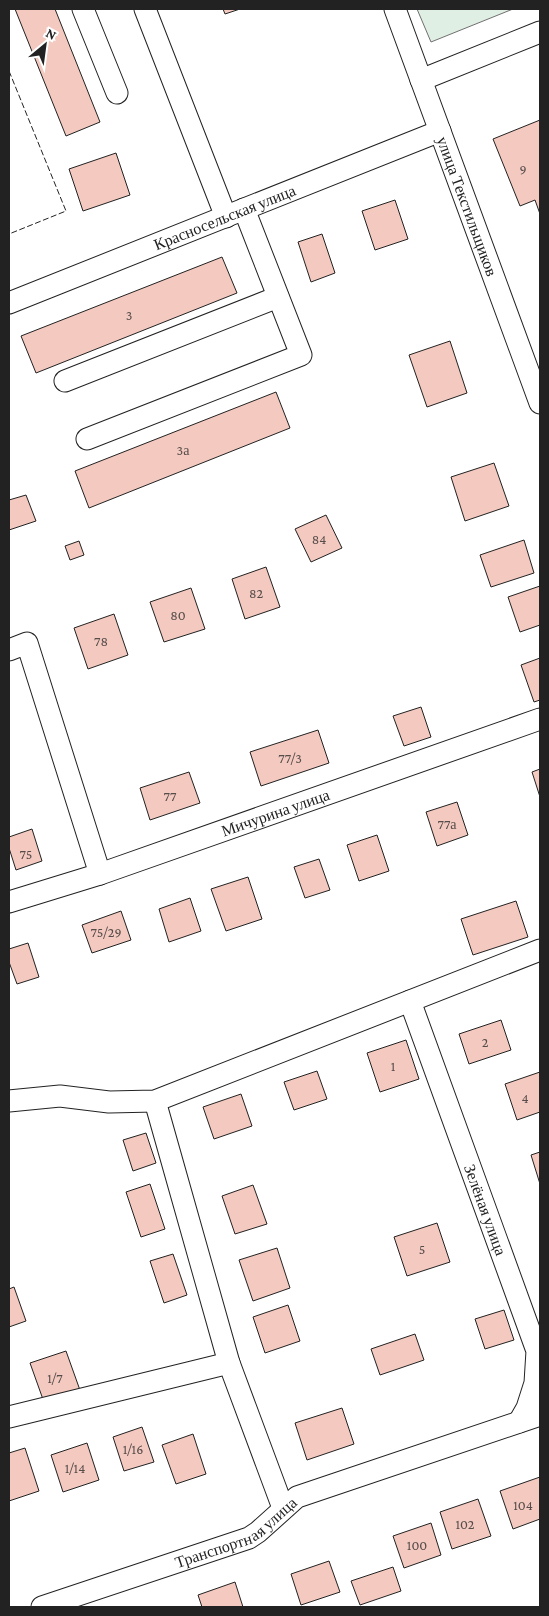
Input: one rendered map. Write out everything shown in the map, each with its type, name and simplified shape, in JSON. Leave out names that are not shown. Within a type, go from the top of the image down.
[{"type":"street","points":[[83,9],[117,92]]},
{"type":"street","points":[[87,439],[300,355],[278,297],[235,213],[146,9]]},
{"type":"street","name":"улица Текстильщиков","points":[[395,9],[538,392]]},
{"type":"street","points":[[421,80],[540,32]]},
{"type":"street","name":"Красносельская улица","points":[[9,303],[440,131]]},
{"type":"street","points":[[65,381],[278,297]]},
{"type":"street","points":[[18,646],[100,874]]},
{"type":"street","name":"Мичурина улица","points":[[9,902],[100,874],[540,719]]},
{"type":"street","points":[[9,1101],[60,1096],[109,1102],[155,1101],[540,950]]},
{"type":"street","name":"Зелёная улица","points":[[410,1001],[537,1351],[535,1383],[527,1408],[519,1422]]},
{"type":"street","points":[[155,1101],[229,1363],[283,1508]]},
{"type":"street","points":[[9,1417],[229,1363]]},
{"type":"street","name":"Транспортная улица","points":[[42,1607],[249,1538],[297,1497],[540,1415]]},
{"type":"green space","points":[[417,9],[513,9],[431,42]]},
{"type":"building","points":[[15,9],[55,9],[100,122],[66,136]]},
{"type":"building","points":[[223,9],[240,9],[225,14]]},
{"type":"building","points":[[540,120],[540,214],[535,200],[520,206],[493,139]]},
{"type":"building","points":[[116,153],[130,195],[83,211],[69,169]]},
{"type":"building","points":[[395,200],[408,239],[375,250],[362,211]]},
{"type":"building","points":[[322,234],[335,273],[311,282],[298,242]]},
{"type":"building","points":[[222,257],[237,293],[36,373],[21,336]]},
{"type":"building","points":[[450,341],[467,393],[427,407],[409,355]]},
{"type":"building","points":[[276,392],[290,428],[89,508],[75,471]]},
{"type":"building","points":[[494,463],[509,506],[465,521],[451,477]]},
{"type":"building","points":[[26,495],[36,521],[9,530],[9,500]]},
{"type":"building","points":[[326,515],[342,548],[311,562],[295,529]]},
{"type":"building","points":[[524,540],[534,573],[491,587],[480,555]]},
{"type":"building","points":[[79,541],[84,555],[70,560],[65,546]]},
{"type":"building","points":[[266,567],[280,607],[245,619],[232,579]]},
{"type":"building","points":[[540,586],[540,625],[520,632],[508,597]]},
{"type":"building","points":[[191,588],[205,629],[164,642],[150,602]]},
{"type":"building","points":[[114,614],[128,655],[88,669],[74,628]]},
{"type":"building","points":[[540,658],[540,700],[534,702],[521,665]]},
{"type":"building","points":[[421,707],[431,737],[404,746],[393,716]]},
{"type":"building","points":[[318,730],[329,763],[261,786],[250,752]]},
{"type":"building","points":[[540,769],[540,797],[532,772]]},
{"type":"building","points":[[189,772],[200,803],[150,820],[140,788]]},
{"type":"building","points":[[457,802],[468,835],[437,846],[426,812]]},
{"type":"building","points":[[32,829],[42,861],[16,870],[9,848],[9,837]]},
{"type":"building","points":[[377,835],[389,871],[359,881],[347,845]]},
{"type":"building","points":[[319,859],[330,890],[305,898],[294,867]]},
{"type":"building","points":[[248,877],[262,919],[226,931],[211,889]]},
{"type":"building","points":[[190,898],[201,931],[169,942],[159,909]]},
{"type":"building","points":[[516,901],[528,937],[473,955],[461,919]]},
{"type":"building","points":[[121,911],[131,940],[92,953],[82,925]]},
{"type":"building","points":[[28,943],[39,977],[17,984],[9,962],[9,949]]},
{"type":"building","points":[[501,1020],[511,1050],[469,1064],[459,1034]]},
{"type":"building","points":[[406,1040],[419,1079],[380,1092],[367,1053]]},
{"type":"building","points":[[317,1071],[327,1099],[294,1110],[284,1082]]},
{"type":"building","points":[[540,1072],[540,1112],[517,1120],[505,1084]]},
{"type":"building","points":[[241,1094],[252,1126],[214,1139],[203,1107]]},
{"type":"building","points":[[146,1133],[156,1163],[133,1171],[123,1140]]},
{"type":"building","points":[[540,1152],[540,1184],[531,1155]]},
{"type":"building","points":[[150,1184],[165,1229],[141,1237],[126,1192]]},
{"type":"building","points":[[253,1185],[267,1224],[235,1234],[222,1196]]},
{"type":"building","points":[[437,1223],[450,1262],[407,1276],[394,1237]]},
{"type":"building","points":[[277,1248],[290,1288],[253,1301],[239,1260]]},
{"type":"building","points":[[173,1254],[187,1295],[164,1303],[150,1261]]},
{"type":"building","points":[[14,1287],[26,1321],[9,1327],[9,1289]]},
{"type":"building","points":[[288,1305],[300,1341],[265,1353],[253,1317]]},
{"type":"building","points":[[504,1310],[514,1340],[485,1349],[475,1319]]},
{"type":"building","points":[[415,1334],[424,1360],[380,1375],[371,1349]]},
{"type":"building","points":[[66,1351],[81,1393],[45,1405],[30,1363]]},
{"type":"building","points":[[342,1408],[354,1444],[307,1460],[295,1423]]},
{"type":"building","points":[[142,1427],[154,1462],[124,1471],[113,1437]]},
{"type":"building","points":[[193,1434],[206,1474],[176,1484],[162,1445]]},
{"type":"building","points":[[87,1443],[99,1480],[63,1492],[51,1455]]},
{"type":"building","points":[[25,1448],[39,1491],[9,1501],[9,1453]]},
{"type":"building","points":[[540,1477],[540,1519],[513,1529],[500,1491]]},
{"type":"building","points":[[478,1499],[491,1536],[452,1549],[440,1512]]},
{"type":"building","points":[[431,1523],[441,1555],[404,1568],[393,1536]]},
{"type":"building","points":[[329,1561],[340,1592],[301,1605],[291,1574]]},
{"type":"building","points":[[393,1567],[401,1591],[360,1605],[351,1581]]},
{"type":"building","points":[[235,1582],[243,1607],[202,1607],[198,1595]]},
{"type":"fence","points":[[9,71],[66,211],[9,234]]}]
